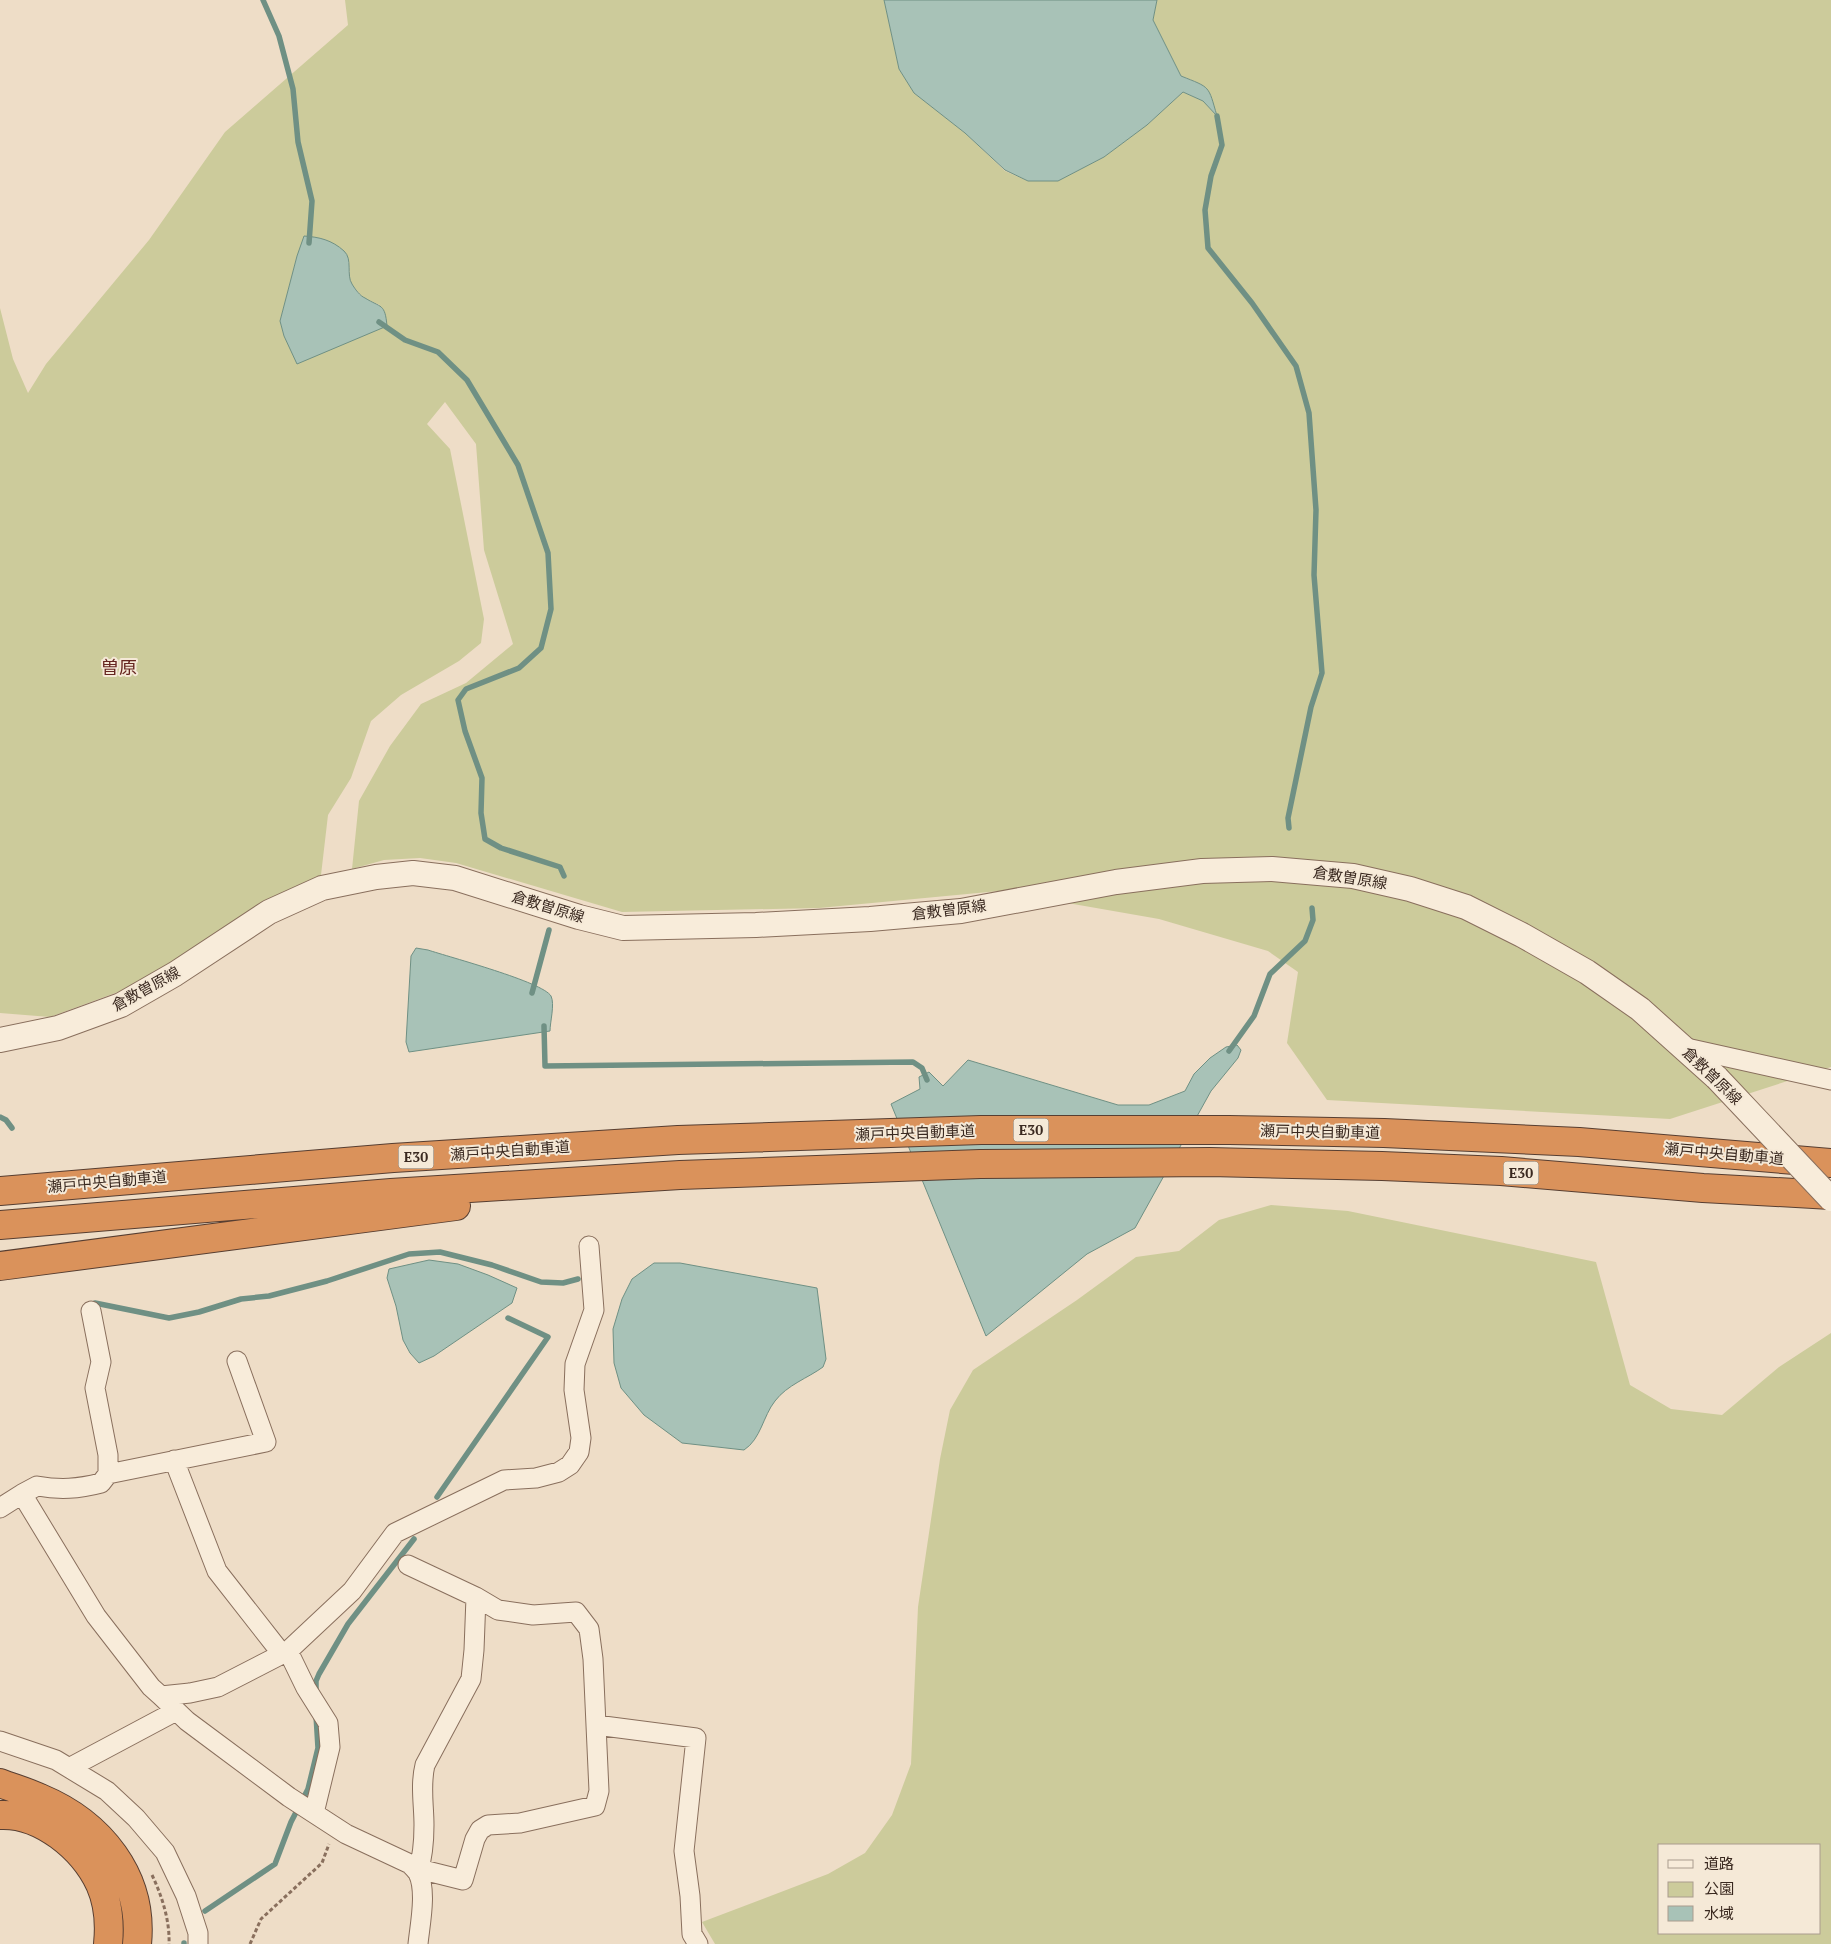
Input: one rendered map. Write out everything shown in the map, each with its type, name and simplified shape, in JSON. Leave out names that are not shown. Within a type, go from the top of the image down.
[{"type":"highway","name":"瀬戸中央自動車道","points":[[0,1191],[393,1158],[678,1140],[981,1130],[1229,1130],[1384,1133],[1579,1142],[1831,1163]]},
{"type":"highway","name":"E30","points":[[0,1226],[391,1193],[680,1175],[980,1164],[1210,1162],[1501,1171],[1831,1197]]},
{"type":"highway","points":[[0,1266],[680,1175]]},
{"type":"highway","points":[[0,1783],[41,1798],[68,1813],[96,1833],[113,1853],[126,1875],[136,1906],[139,1926],[137,1944]]},
{"type":"highway","points":[[0,1815],[34,1820],[65,1839],[90,1867],[100,1885],[110,1924],[108,1944]]},
{"type":"street","name":"倉敷曽原線","points":[[0,1040],[58,1028],[121,1005],[175,974],[269,912],[322,888],[376,876],[413,873],[455,878],[579,918],[623,928],[756,925],[870,919],[961,911],[1116,882],[1202,871],[1272,869],[1353,876],[1410,889],[1466,907],[1522,935],[1587,972],[1640,1009],[1717,1078],[1831,1197]]},
{"type":"street","points":[[1682,1047],[1831,1080]]},
{"type":"street","points":[[162,1696],[218,1687],[285,1652],[352,1591],[395,1533],[504,1480],[536,1478],[558,1472],[570,1465],[579,1452],[581,1438],[574,1390],[575,1364],[594,1310],[589,1246]]},
{"type":"street","points":[[0,1508],[37,1486],[56,1490],[76,1489],[101,1483],[108,1474],[108,1455],[95,1388],[101,1362],[91,1311]]},
{"type":"street","points":[[108,1474],[266,1442],[237,1361]]},
{"type":"street","points":[[174,1460],[217,1572],[244,1608],[285,1652],[326,1720],[330,1747],[313,1812]]},
{"type":"street","points":[[22,1494],[96,1616],[151,1687],[176,1711],[289,1796],[346,1834],[410,1864],[418,1870],[463,1880],[475,1839],[480,1830],[488,1825],[520,1823],[595,1806],[600,1791],[593,1659],[589,1629],[576,1612],[533,1615],[498,1610],[476,1597],[408,1566]]},
{"type":"street","points":[[418,1944],[422,1908],[418,1870],[423,1858],[422,1777],[425,1765],[471,1679],[476,1597]]},
{"type":"street","points":[[69,1768],[176,1711]]},
{"type":"street","points":[[596,1725],[696,1738],[684,1851],[690,1896],[692,1934],[698,1944]]},
{"type":"street","points":[[0,1741],[56,1760],[107,1791],[136,1818],[164,1852],[186,1896],[198,1933],[198,1944]]},
{"type":"path","points":[[250,1944],[261,1919],[322,1863],[336,1827]]},
{"type":"green space","points":[[345,0],[884,0],[899,69],[914,93],[965,133],[1005,171],[1028,181],[1058,181],[1104,157],[1147,125],[1183,92],[1203,101],[1216,115],[1206,89],[1197,82],[1181,76],[1153,20],[1157,0],[1831,0],[1831,1067],[1670,1119],[1327,1100],[1287,1043],[1298,972],[1268,951],[1159,919],[999,891],[819,908],[622,912],[456,863],[420,858],[384,860],[352,869],[359,801],[390,746],[421,704],[466,683],[513,644],[484,550],[476,444],[445,402],[427,424],[450,449],[484,619],[481,643],[459,661],[401,695],[371,721],[351,778],[328,815],[321,875],[234,923],[156,978],[50,1017],[0,1013],[0,308],[13,359],[28,393],[46,364],[149,240],[225,132],[348,25]],"holes":[[[297,256],[349,261],[350,282],[363,298],[380,305],[284,336],[280,321]]]},
{"type":"green space","points":[[1271,1205],[1348,1211],[1596,1262],[1630,1385],[1671,1409],[1722,1415],[1779,1367],[1831,1333],[1831,1944],[715,1944],[702,1922],[828,1874],[865,1853],[892,1815],[911,1764],[918,1607],[940,1459],[950,1410],[973,1370],[1077,1300],[1136,1257],[1179,1251],[1219,1220]]},
{"type":"water","points":[[884,0],[1157,0],[1153,20],[1181,76],[1207,89],[1212,98],[1217,116],[1203,101],[1183,92],[1147,125],[1104,157],[1058,181],[1028,181],[1005,170],[965,133],[914,93],[899,69]]},
{"type":"water","points":[[304,236],[315,237],[335,244],[347,254],[349,276],[352,284],[361,296],[381,307],[385,313],[387,326],[297,364],[284,336],[280,321]]},
{"type":"water","points":[[416,948],[494,970],[544,990],[552,999],[550,1031],[409,1052],[406,1042],[411,956]]},
{"type":"water","points":[[1237,1045],[1241,1050],[1238,1058],[1211,1091],[1135,1228],[1087,1254],[986,1336],[891,1104],[920,1089],[919,1077],[929,1072],[943,1086],[968,1060],[1118,1105],[1149,1105],[1185,1091],[1194,1074],[1210,1058],[1226,1047]]},
{"type":"water","points":[[429,1260],[458,1264],[517,1288],[512,1303],[434,1356],[419,1363],[410,1353],[403,1340],[396,1306],[387,1278],[389,1269]]},
{"type":"water","points":[[654,1263],[680,1263],[817,1288],[826,1359],[823,1367],[780,1395],[771,1407],[758,1434],[744,1450],[682,1443],[644,1415],[621,1388],[614,1363],[613,1329],[622,1299],[632,1279]]},
{"type":"waterway","points":[[263,0],[279,36],[293,89],[298,142],[312,201],[309,243]]},
{"type":"waterway","points":[[1217,116],[1222,145],[1211,176],[1205,210],[1208,248],[1252,303],[1296,366],[1309,413],[1316,510],[1314,575],[1322,673],[1311,707],[1288,818],[1289,828]]},
{"type":"waterway","points":[[379,322],[405,340],[438,352],[467,380],[518,465],[548,553],[551,609],[541,648],[519,668],[466,689],[458,700],[465,731],[482,778],[481,813],[485,839],[501,848],[560,867],[564,876]]},
{"type":"waterway","points":[[1229,1051],[1254,1016],[1270,974],[1305,941],[1313,920],[1312,908]]},
{"type":"waterway","points":[[532,993],[549,930]]},
{"type":"waterway","points":[[544,1026],[545,1066],[913,1062],[922,1068],[927,1080]]},
{"type":"waterway","points":[[0,1117],[6,1120],[12,1128]]},
{"type":"waterway","points":[[95,1303],[169,1318],[199,1312],[241,1299],[269,1296],[327,1281],[409,1254],[440,1252],[492,1265],[541,1282],[563,1283],[578,1279]]},
{"type":"waterway","points":[[437,1497],[548,1337],[508,1318]]},
{"type":"waterway","points":[[316,1694],[316,1681],[319,1674],[348,1624],[414,1539]]},
{"type":"waterway","points":[[205,1911],[275,1864],[291,1822],[308,1789],[318,1748],[316,1715]]},
{"type":"district","name":"曽原","points":[[119,668]]}]
